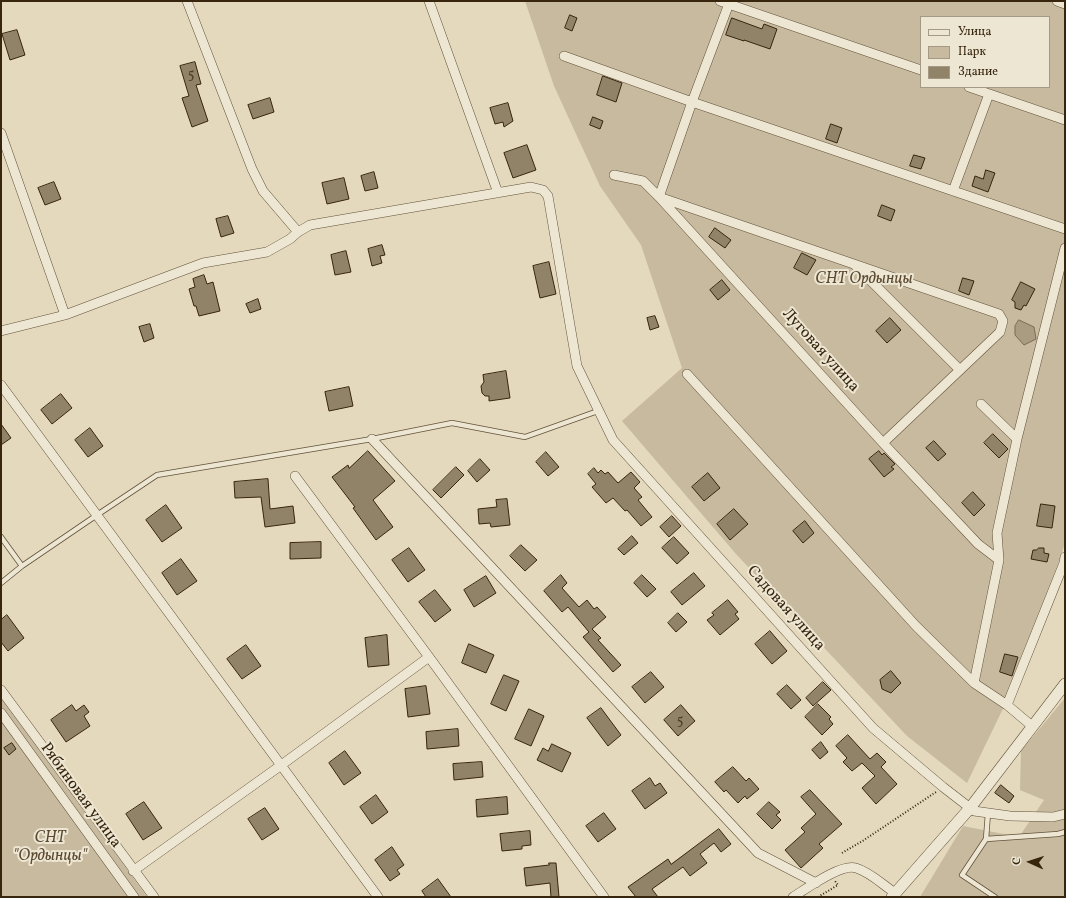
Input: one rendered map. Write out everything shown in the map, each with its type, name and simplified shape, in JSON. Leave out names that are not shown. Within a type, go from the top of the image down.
[{"type":"street","points":[[187,1],[252,169],[264,191],[298,232]]},
{"type":"street","points":[[1,331],[65,315],[203,263],[267,252],[290,239],[310,225],[498,192],[429,1]]},
{"type":"street","points":[[1057,1],[1065,4]]},
{"type":"street","points":[[883,443],[1000,332],[1003,321],[999,314],[659,197],[726,2],[920,70]]},
{"type":"street","points":[[564,56],[692,102],[1065,229]]},
{"type":"street","points":[[972,88],[1065,120]]},
{"type":"street","points":[[953,191],[989,94]]},
{"type":"street","points":[[1,133],[65,315]]},
{"type":"street","name":"Луговая улица","points":[[614,175],[643,181],[883,443],[978,544],[999,560]]},
{"type":"street","name":"Садовая улица","points":[[498,192],[531,187],[543,190],[548,196],[577,366],[613,440],[868,722],[970,808]]},
{"type":"street","points":[[974,683],[999,560],[997,533],[1017,439],[1065,248]]},
{"type":"street","points":[[853,263],[960,370]]},
{"type":"street","points":[[687,374],[916,626],[974,683],[1007,705],[1032,726]]},
{"type":"street","points":[[1,385],[280,766],[378,897]]},
{"type":"street","points":[[981,404],[1017,439]]},
{"type":"street","points":[[372,439],[758,854],[816,883]]},
{"type":"street","points":[[295,476],[429,656],[604,897]]},
{"type":"street","points":[[1007,705],[1064,563],[1065,557]]},
{"type":"street","points":[[133,871],[280,766],[429,656]]},
{"type":"street","points":[[792,897],[842,868],[854,867],[864,871],[893,895],[970,808],[1065,684]]},
{"type":"street","points":[[1,690],[133,871],[154,897]]},
{"type":"street","name":"Рябиновая улица","points":[[1,713],[134,897]]},
{"type":"street","points":[[970,808],[974,812],[1010,816],[1053,817],[1065,814]]},
{"type":"lane","points":[[1,583],[22,566],[157,475],[372,439],[452,423],[524,437],[598,411]]},
{"type":"lane","points":[[1,537],[22,566]]},
{"type":"lane","points":[[988,813],[986,839],[962,874],[995,897]]},
{"type":"lane","points":[[986,839],[1058,834],[1065,832]]},
{"type":"path","points":[[842,853],[864,840],[943,786]]},
{"type":"path","points":[[818,897],[838,885],[831,874]]},
{"type":"green space","name":"СНТ Ордынцы","points":[[525,1],[1065,1],[1065,543],[1028,657],[967,783],[907,736],[736,554],[622,421],[682,368],[641,245],[600,186],[554,86]]},
{"type":"green space","name":"СНТ \"Ордынцы\"","points":[[1,695],[147,897],[1,897]]},
{"type":"green space","points":[[1065,698],[1065,897],[920,897],[963,826],[1019,837],[1044,800],[1020,790],[1021,751]]},
{"type":"shaded area","points":[[1019,320],[1034,327],[1036,339],[1024,345],[1015,335],[1015,326]]},
{"type":"building","points":[[570,15],[577,18],[572,31],[565,28]]},
{"type":"building","points":[[732,18],[762,29],[764,24],[777,29],[770,49],[726,35]]},
{"type":"building","points":[[17,30],[25,55],[10,60],[2,34]]},
{"type":"building","points":[[195,62],[201,84],[196,85],[208,121],[192,127],[182,98],[189,96],[180,66]]},
{"type":"building","points":[[603,76],[622,83],[616,102],[597,95]]},
{"type":"building","points":[[270,98],[274,112],[253,119],[248,105]]},
{"type":"building","points":[[508,103],[513,121],[504,127],[503,122],[495,124],[490,108]]},
{"type":"building","points":[[593,117],[603,121],[600,129],[590,125]]},
{"type":"building","points":[[831,124],[842,128],[837,143],[826,139]]},
{"type":"building","points":[[527,145],[536,170],[513,178],[504,153]]},
{"type":"building","points":[[914,155],[925,158],[921,169],[910,166]]},
{"type":"building","points":[[986,170],[995,173],[988,192],[972,186],[975,176],[983,179]]},
{"type":"building","points":[[374,172],[378,188],[365,191],[361,176]]},
{"type":"building","points":[[344,178],[349,199],[327,204],[322,183]]},
{"type":"building","points":[[54,182],[61,199],[45,205],[38,188]]},
{"type":"building","points":[[882,205],[895,210],[891,221],[878,216]]},
{"type":"building","points":[[228,216],[234,233],[221,237],[216,219]]},
{"type":"building","points":[[715,228],[731,240],[725,248],[709,237]]},
{"type":"building","points":[[382,245],[385,255],[380,256],[382,263],[372,266],[368,249]]},
{"type":"building","points":[[346,251],[351,272],[335,275],[331,255]]},
{"type":"building","points":[[802,253],[816,260],[807,275],[794,268]]},
{"type":"building","points":[[549,262],[556,294],[540,298],[533,266]]},
{"type":"building","points":[[204,275],[207,284],[213,282],[220,311],[199,316],[196,306],[194,306],[189,289],[195,287],[193,279]]},
{"type":"building","points":[[963,278],[974,281],[969,295],[959,291]]},
{"type":"building","points":[[722,280],[730,290],[718,300],[710,290]]},
{"type":"building","points":[[1021,282],[1035,289],[1026,306],[1024,305],[1021,310],[1015,308],[1015,302],[1012,300]]},
{"type":"building","points":[[258,299],[261,309],[250,313],[246,304]]},
{"type":"building","points":[[655,316],[659,327],[650,330],[647,318]]},
{"type":"building","points":[[890,318],[901,330],[887,343],[876,331]]},
{"type":"building","points":[[150,324],[154,338],[144,342],[139,327]]},
{"type":"building","points":[[506,371],[510,398],[489,401],[489,396],[485,396],[482,393],[481,386],[484,382],[483,375]]},
{"type":"building","points":[[349,387],[353,406],[329,411],[325,392]]},
{"type":"building","points":[[61,394],[72,408],[52,424],[41,410]]},
{"type":"building","points":[[1,424],[11,438],[1,445]]},
{"type":"building","points":[[90,428],[103,446],[88,457],[75,440]]},
{"type":"building","points":[[993,434],[1008,449],[999,458],[984,443]]},
{"type":"building","points":[[934,441],[946,454],[938,461],[926,448]]},
{"type":"building","points":[[368,451],[395,481],[373,500],[393,527],[376,540],[353,508],[355,507],[332,477],[348,465],[349,468]]},
{"type":"building","points":[[879,451],[882,455],[884,453],[895,464],[891,467],[894,469],[884,477],[869,459]]},
{"type":"building","points":[[546,452],[559,467],[548,476],[536,462]]},
{"type":"building","points":[[480,459],[490,470],[477,482],[468,471]]},
{"type":"building","points":[[456,467],[464,475],[441,498],[433,490]]},
{"type":"building","points":[[594,468],[598,473],[601,470],[605,474],[608,472],[618,483],[631,472],[640,482],[634,488],[642,497],[638,500],[652,517],[641,526],[627,510],[625,511],[613,498],[606,503],[592,487],[596,484],[588,474]]},
{"type":"building","points":[[708,473],[720,488],[704,501],[692,487]]},
{"type":"building","points":[[268,479],[270,509],[293,506],[295,523],[265,527],[261,497],[235,498],[234,482]]},
{"type":"building","points":[[973,492],[985,505],[974,516],[962,503]]},
{"type":"building","points":[[507,499],[510,525],[491,527],[490,523],[479,524],[478,509],[497,507],[496,500]]},
{"type":"building","points":[[1041,504],[1055,506],[1052,528],[1037,526]]},
{"type":"building","points":[[166,505],[182,528],[162,542],[146,520]]},
{"type":"building","points":[[734,509],[748,524],[730,540],[717,524]]},
{"type":"building","points":[[672,516],[681,526],[669,537],[660,527]]},
{"type":"building","points":[[805,521],[814,533],[803,543],[793,531]]},
{"type":"building","points":[[632,536],[638,543],[624,555],[618,549]]},
{"type":"building","points":[[674,537],[689,553],[677,564],[662,548]]},
{"type":"building","points":[[321,542],[321,558],[290,559],[290,543]]},
{"type":"building","points":[[521,545],[537,560],[525,571],[510,556]]},
{"type":"building","points":[[409,548],[425,570],[408,582],[392,560]]},
{"type":"building","points":[[1044,548],[1044,553],[1049,554],[1047,562],[1031,559],[1033,550]]},
{"type":"building","points":[[181,559],[197,581],[177,595],[162,573]]},
{"type":"building","points":[[694,573],[705,586],[682,605],[671,592]]},
{"type":"building","points":[[561,575],[567,583],[562,588],[579,607],[587,600],[594,609],[597,607],[606,617],[592,629],[601,638],[598,640],[621,665],[613,672],[583,637],[589,632],[568,607],[562,612],[544,591]]},
{"type":"building","points":[[642,575],[656,589],[647,597],[634,583]]},
{"type":"building","points":[[486,576],[496,593],[474,607],[464,590]]},
{"type":"building","points":[[435,590],[451,610],[435,622],[419,602]]},
{"type":"building","points":[[728,600],[738,612],[735,614],[739,619],[720,635],[707,620],[714,615],[712,613]]},
{"type":"building","points":[[678,613],[687,622],[676,632],[668,623]]},
{"type":"building","points":[[7,615],[24,638],[8,651],[1,642],[1,620]]},
{"type":"building","points":[[770,631],[787,651],[772,664],[755,644]]},
{"type":"building","points":[[387,635],[389,665],[368,667],[365,638]]},
{"type":"building","points":[[469,644],[494,655],[486,673],[462,663]]},
{"type":"building","points":[[246,645],[261,666],[242,679],[227,659]]},
{"type":"building","points":[[1005,654],[1018,657],[1012,676],[1000,672]]},
{"type":"building","points":[[891,671],[901,683],[891,693],[882,689],[880,680]]},
{"type":"building","points":[[651,672],[664,687],[645,703],[632,687]]},
{"type":"building","points":[[504,675],[519,681],[506,711],[491,704]]},
{"type":"building","points":[[823,682],[831,690],[813,706],[806,698]]},
{"type":"building","points":[[787,685],[801,700],[791,709],[777,694]]},
{"type":"building","points":[[426,686],[430,714],[408,717],[405,689]]},
{"type":"building","points":[[818,704],[831,717],[829,719],[833,724],[822,735],[805,717]]},
{"type":"building","points":[[72,705],[76,711],[84,705],[89,712],[84,716],[90,726],[66,742],[51,720]]},
{"type":"building","points":[[681,705],[695,721],[678,736],[664,720]]},
{"type":"building","points":[[601,708],[621,735],[608,746],[587,718]]},
{"type":"building","points":[[529,709],[544,716],[531,746],[515,739]]},
{"type":"building","points":[[458,729],[459,746],[427,749],[426,732]]},
{"type":"building","points":[[848,735],[870,759],[877,753],[886,762],[881,767],[897,784],[876,804],[862,788],[875,776],[862,763],[852,771],[843,762],[847,758],[836,746]]},
{"type":"building","points":[[821,742],[828,752],[820,759],[812,750]]},
{"type":"building","points":[[12,743],[16,749],[9,755],[4,748]]},
{"type":"building","points":[[552,744],[571,753],[562,772],[537,760],[543,748],[548,751]]},
{"type":"building","points":[[345,751],[361,773],[344,785],[329,763]]},
{"type":"building","points":[[482,762],[483,777],[454,780],[453,764]]},
{"type":"building","points":[[733,767],[746,781],[749,778],[759,789],[747,799],[745,796],[738,803],[726,790],[724,792],[715,782]]},
{"type":"building","points":[[650,778],[655,786],[660,783],[667,793],[645,809],[632,791]]},
{"type":"building","points":[[1001,785],[1014,796],[1009,803],[995,793]]},
{"type":"building","points":[[810,790],[842,824],[819,844],[823,848],[801,868],[785,850],[805,832],[801,828],[816,814],[801,797]]},
{"type":"building","points":[[376,795],[388,812],[372,824],[360,807]]},
{"type":"building","points":[[507,797],[508,814],[477,817],[476,800]]},
{"type":"building","points":[[144,802],[162,828],[143,840],[126,814]]},
{"type":"building","points":[[769,802],[780,812],[776,815],[781,820],[772,829],[757,814]]},
{"type":"building","points":[[265,808],[279,829],[262,840],[248,819]]},
{"type":"building","points":[[604,813],[616,829],[598,842],[586,826]]},
{"type":"building","points":[[719,829],[731,844],[721,852],[714,843],[700,854],[707,863],[690,876],[683,867],[652,889],[658,897],[636,897],[628,887],[668,859],[671,864]]},
{"type":"building","points":[[530,831],[531,845],[522,846],[522,849],[502,851],[500,834]]},
{"type":"building","points":[[392,847],[404,865],[397,870],[400,874],[390,881],[375,860]]},
{"type":"building","points":[[549,863],[556,863],[559,897],[551,897],[550,883],[526,886],[524,868],[549,865]]},
{"type":"building","points":[[438,879],[451,897],[426,897],[422,891]]}]
